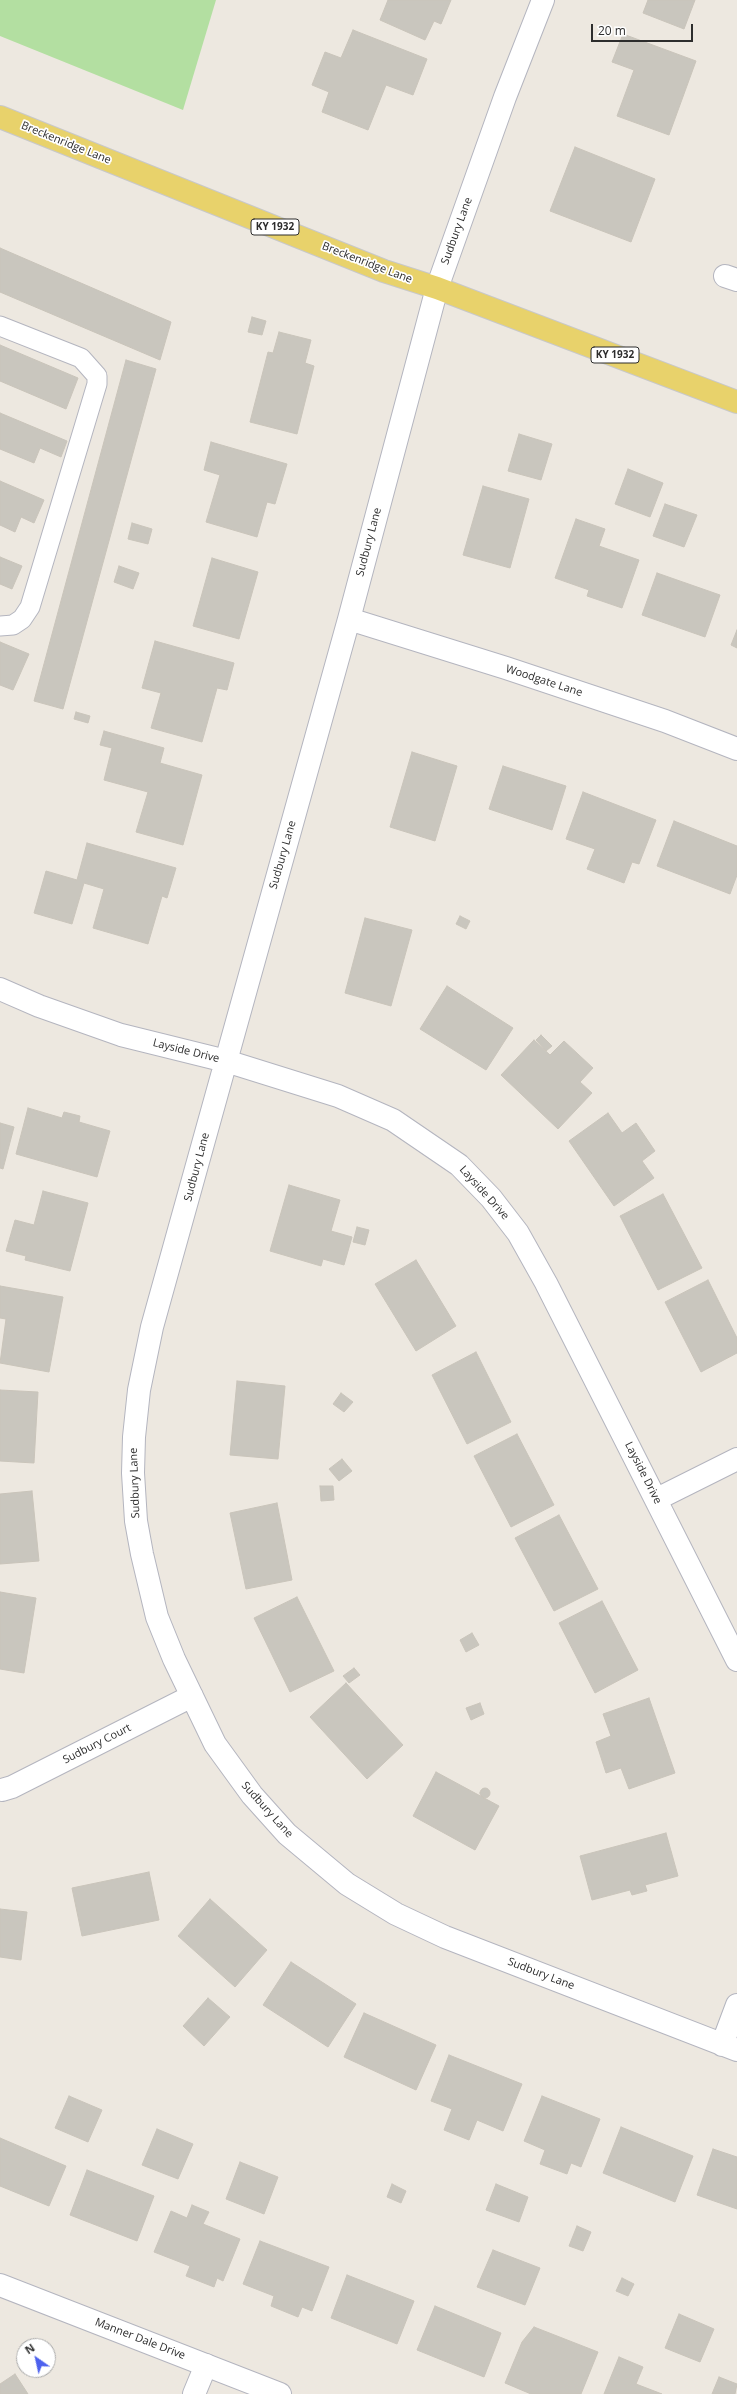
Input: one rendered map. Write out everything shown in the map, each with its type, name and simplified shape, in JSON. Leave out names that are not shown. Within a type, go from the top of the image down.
[{"type":"main road","name":"Breckenridge Lane","points":[[0,117],[384,271],[436,288],[737,402]]},
{"type":"street","name":"Sudbury Lane","points":[[543,0],[505,97],[436,288],[349,620],[152,1327],[139,1390],[134,1437],[134,1481],[142,1554],[158,1617],[174,1659],[215,1744],[252,1795],[287,1834],[347,1884],[396,1914],[445,1937],[730,2047]]},
{"type":"street","name":"Woodgate Lane","points":[[349,620],[529,676],[665,721],[737,749]]},
{"type":"street","name":"Layside Drive","points":[[0,989],[38,1006],[121,1035],[226,1061],[338,1096],[393,1120],[445,1154],[459,1165],[490,1198],[518,1233],[546,1282],[737,1660]]},
{"type":"street","points":[[656,1499],[737,1459]]},
{"type":"street","name":"Sudbury Court","points":[[2,1790],[12,1787],[192,1696]]},
{"type":"street","points":[[730,2047],[737,2005]]},
{"type":"street","name":"Manner Dale Drive","points":[[0,2285],[280,2394]]},
{"type":"street","points":[[194,2394],[206,2365]]},
{"type":"lane","points":[[0,326],[81,358],[97,376],[97,384],[30,607],[22,619],[13,626],[0,626]]},
{"type":"green space","points":[[0,0],[216,0],[183,110],[0,36]]},
{"type":"building","points":[[388,0],[451,0],[441,24],[434,21],[425,40],[380,20]]},
{"type":"building","points":[[648,0],[695,0],[684,29],[643,13]]},
{"type":"building","points":[[353,30],[427,59],[413,95],[386,85],[368,130],[322,112],[329,92],[312,85],[325,52],[341,58]]},
{"type":"building","points":[[623,34],[696,61],[669,135],[617,116],[634,70],[612,62]]},
{"type":"building","points":[[575,147],[655,179],[631,242],[550,211]]},
{"type":"building","points":[[0,248],[171,322],[160,360],[0,292]]},
{"type":"building","points":[[252,317],[266,321],[262,335],[248,332]]},
{"type":"building","points":[[279,332],[311,340],[305,363],[314,366],[297,434],[250,422],[268,352],[273,353]]},
{"type":"building","points":[[0,345],[78,378],[66,409],[0,381]]},
{"type":"building","points":[[126,360],[156,369],[63,709],[34,701]]},
{"type":"building","points":[[0,413],[67,441],[61,457],[40,448],[34,463],[0,449]]},
{"type":"building","points":[[519,434],[552,444],[541,480],[508,471]]},
{"type":"building","points":[[211,442],[287,464],[275,504],[267,502],[257,537],[206,522],[220,475],[204,470]]},
{"type":"building","points":[[628,469],[663,483],[650,517],[615,504]]},
{"type":"building","points":[[0,481],[44,500],[34,523],[21,517],[15,532],[0,525]]},
{"type":"building","points":[[483,486],[529,499],[510,568],[463,555]]},
{"type":"building","points":[[665,504],[697,515],[684,547],[653,536]]},
{"type":"building","points":[[576,519],[605,529],[599,546],[639,560],[622,608],[587,596],[589,590],[555,578]]},
{"type":"building","points":[[132,523],[152,529],[148,544],[128,539]]},
{"type":"building","points":[[0,557],[22,566],[12,589],[0,584]]},
{"type":"building","points":[[212,558],[258,572],[239,639],[193,626]]},
{"type":"building","points":[[119,566],[139,573],[133,589],[114,582]]},
{"type":"building","points":[[657,573],[720,595],[705,637],[642,615]]},
{"type":"building","points":[[737,630],[737,648],[731,645]]},
{"type":"building","points":[[155,641],[234,663],[227,690],[217,688],[202,742],[151,728],[161,693],[142,688]]},
{"type":"building","points":[[0,642],[29,654],[13,690],[0,685]]},
{"type":"building","points":[[76,712],[90,716],[88,723],[74,719]]},
{"type":"building","points":[[104,731],[164,748],[160,763],[202,775],[183,845],[136,832],[148,792],[104,780],[112,748],[100,745]]},
{"type":"building","points":[[412,752],[457,766],[435,841],[390,827]]},
{"type":"building","points":[[503,766],[566,786],[552,830],[489,809]]},
{"type":"building","points":[[583,792],[656,820],[639,864],[632,862],[624,883],[587,869],[595,849],[566,839]]},
{"type":"building","points":[[674,821],[737,846],[737,875],[730,894],[657,866]]},
{"type":"building","points":[[87,843],[176,868],[167,898],[162,896],[148,944],[93,928],[104,889],[84,883],[72,924],[34,913],[46,871],[77,880]]},
{"type":"building","points":[[460,916],[470,921],[466,929],[456,924]]},
{"type":"building","points":[[365,918],[412,930],[391,1006],[345,993]]},
{"type":"building","points":[[447,986],[513,1028],[486,1070],[420,1029]]},
{"type":"building","points":[[541,1035],[552,1046],[546,1051],[536,1040]]},
{"type":"building","points":[[534,1040],[550,1055],[564,1041],[593,1068],[580,1082],[592,1093],[558,1129],[501,1075]]},
{"type":"building","points":[[28,1108],[62,1118],[64,1112],[80,1116],[79,1122],[110,1131],[97,1177],[16,1154]]},
{"type":"building","points":[[608,1113],[622,1133],[636,1123],[655,1151],[642,1161],[654,1178],[614,1206],[569,1141]]},
{"type":"building","points":[[0,1123],[14,1127],[3,1169],[0,1168]]},
{"type":"building","points":[[289,1185],[340,1200],[331,1231],[352,1237],[344,1265],[323,1259],[321,1266],[270,1251]]},
{"type":"building","points":[[43,1191],[88,1203],[70,1271],[25,1260],[26,1256],[6,1251],[15,1220],[34,1225]]},
{"type":"building","points":[[663,1194],[702,1268],[658,1290],[620,1216]]},
{"type":"building","points":[[357,1227],[369,1230],[365,1245],[353,1242]]},
{"type":"building","points":[[416,1260],[456,1326],[416,1351],[375,1284]]},
{"type":"building","points":[[708,1280],[737,1338],[737,1353],[701,1372],[665,1302]]},
{"type":"building","points":[[0,1286],[63,1297],[49,1372],[0,1363],[6,1319],[0,1318]]},
{"type":"building","points":[[476,1352],[511,1422],[467,1444],[432,1375]]},
{"type":"building","points":[[237,1381],[285,1386],[278,1459],[230,1455]]},
{"type":"building","points":[[0,1390],[38,1392],[34,1463],[0,1461]]},
{"type":"building","points":[[341,1393],[353,1402],[344,1412],[333,1404]]},
{"type":"building","points":[[517,1434],[554,1505],[511,1527],[474,1456]]},
{"type":"building","points":[[342,1459],[352,1471],[339,1481],[329,1469]]},
{"type":"building","points":[[320,1486],[333,1486],[334,1500],[321,1501]]},
{"type":"building","points":[[32,1491],[39,1561],[0,1564],[0,1494]]},
{"type":"building","points":[[277,1503],[292,1580],[246,1589],[230,1513]]},
{"type":"building","points":[[559,1515],[598,1589],[554,1611],[515,1538]]},
{"type":"building","points":[[0,1592],[36,1598],[24,1673],[0,1669]]},
{"type":"building","points":[[297,1597],[334,1671],[290,1692],[254,1618]]},
{"type":"building","points":[[602,1601],[638,1670],[595,1693],[559,1623]]},
{"type":"building","points":[[472,1633],[479,1645],[466,1652],[460,1640]]},
{"type":"building","points":[[354,1668],[360,1675],[349,1683],[343,1676]]},
{"type":"building","points":[[346,1683],[403,1745],[367,1779],[310,1717]]},
{"type":"building","points":[[649,1698],[675,1773],[629,1789],[621,1768],[606,1773],[596,1742],[611,1736],[603,1714]]},
{"type":"building","points":[[480,1703],[484,1714],[471,1720],[466,1708]]},
{"type":"building","points":[[436,1772],[499,1806],[475,1850],[413,1816]]},
{"type":"building","points":[[483,1788],[487,1788],[489,1789],[489,1797],[483,1798],[480,1795],[480,1791]]},
{"type":"building","points":[[666,1833],[678,1876],[645,1885],[647,1891],[632,1895],[630,1890],[592,1900],[580,1856]]},
{"type":"building","points":[[149,1872],[159,1920],[82,1936],[72,1888]]},
{"type":"building","points":[[210,1899],[267,1950],[235,1987],[178,1936]]},
{"type":"building","points":[[0,1909],[27,1912],[21,1960],[0,1957]]},
{"type":"building","points":[[291,1962],[356,2004],[328,2047],[263,2005]]},
{"type":"building","points":[[208,1998],[230,2017],[204,2046],[183,2026]]},
{"type":"building","points":[[364,2013],[436,2045],[416,2090],[344,2057]]},
{"type":"building","points":[[449,2055],[522,2084],[503,2131],[477,2120],[469,2140],[444,2130],[452,2109],[431,2101]]},
{"type":"building","points":[[69,2096],[102,2110],[88,2142],[55,2128]]},
{"type":"building","points":[[542,2096],[600,2119],[581,2167],[571,2163],[567,2174],[540,2164],[545,2150],[524,2141]]},
{"type":"building","points":[[621,2127],[693,2156],[675,2202],[603,2173]]},
{"type":"building","points":[[157,2129],[193,2144],[178,2179],[142,2165]]},
{"type":"building","points":[[0,2138],[66,2166],[49,2206],[0,2186]]},
{"type":"building","points":[[713,2149],[737,2157],[737,2209],[697,2195]]},
{"type":"building","points":[[240,2162],[278,2177],[264,2214],[226,2199]]},
{"type":"building","points":[[87,2170],[154,2196],[137,2241],[70,2215]]},
{"type":"building","points":[[392,2184],[406,2191],[401,2203],[387,2197]]},
{"type":"building","points":[[496,2184],[528,2197],[519,2222],[486,2210]]},
{"type":"building","points":[[192,2205],[209,2212],[203,2224],[240,2239],[223,2281],[217,2278],[214,2287],[186,2276],[190,2266],[154,2252],[171,2211],[187,2218]]},
{"type":"building","points":[[577,2226],[591,2232],[583,2251],[569,2246]]},
{"type":"building","points":[[260,2241],[329,2267],[312,2311],[302,2307],[298,2317],[271,2306],[274,2296],[243,2284]]},
{"type":"building","points":[[493,2250],[540,2268],[525,2305],[477,2287]]},
{"type":"building","points":[[347,2275],[414,2301],[397,2344],[331,2318]]},
{"type":"building","points":[[622,2278],[634,2284],[628,2296],[616,2291]]},
{"type":"building","points":[[435,2306],[501,2333],[484,2377],[417,2350]]},
{"type":"building","points":[[679,2314],[714,2329],[700,2362],[665,2348]]},
{"type":"building","points":[[534,2327],[598,2352],[581,2394],[531,2394],[505,2383],[522,2342]]},
{"type":"building","points":[[619,2357],[643,2367],[636,2384],[662,2394],[604,2394]]},
{"type":"building","points":[[15,2374],[16,2378],[18,2378],[28,2394],[0,2394],[0,2384]]},
{"type":"building","points":[[719,2377],[737,2384],[735,2394],[712,2394]]}]
